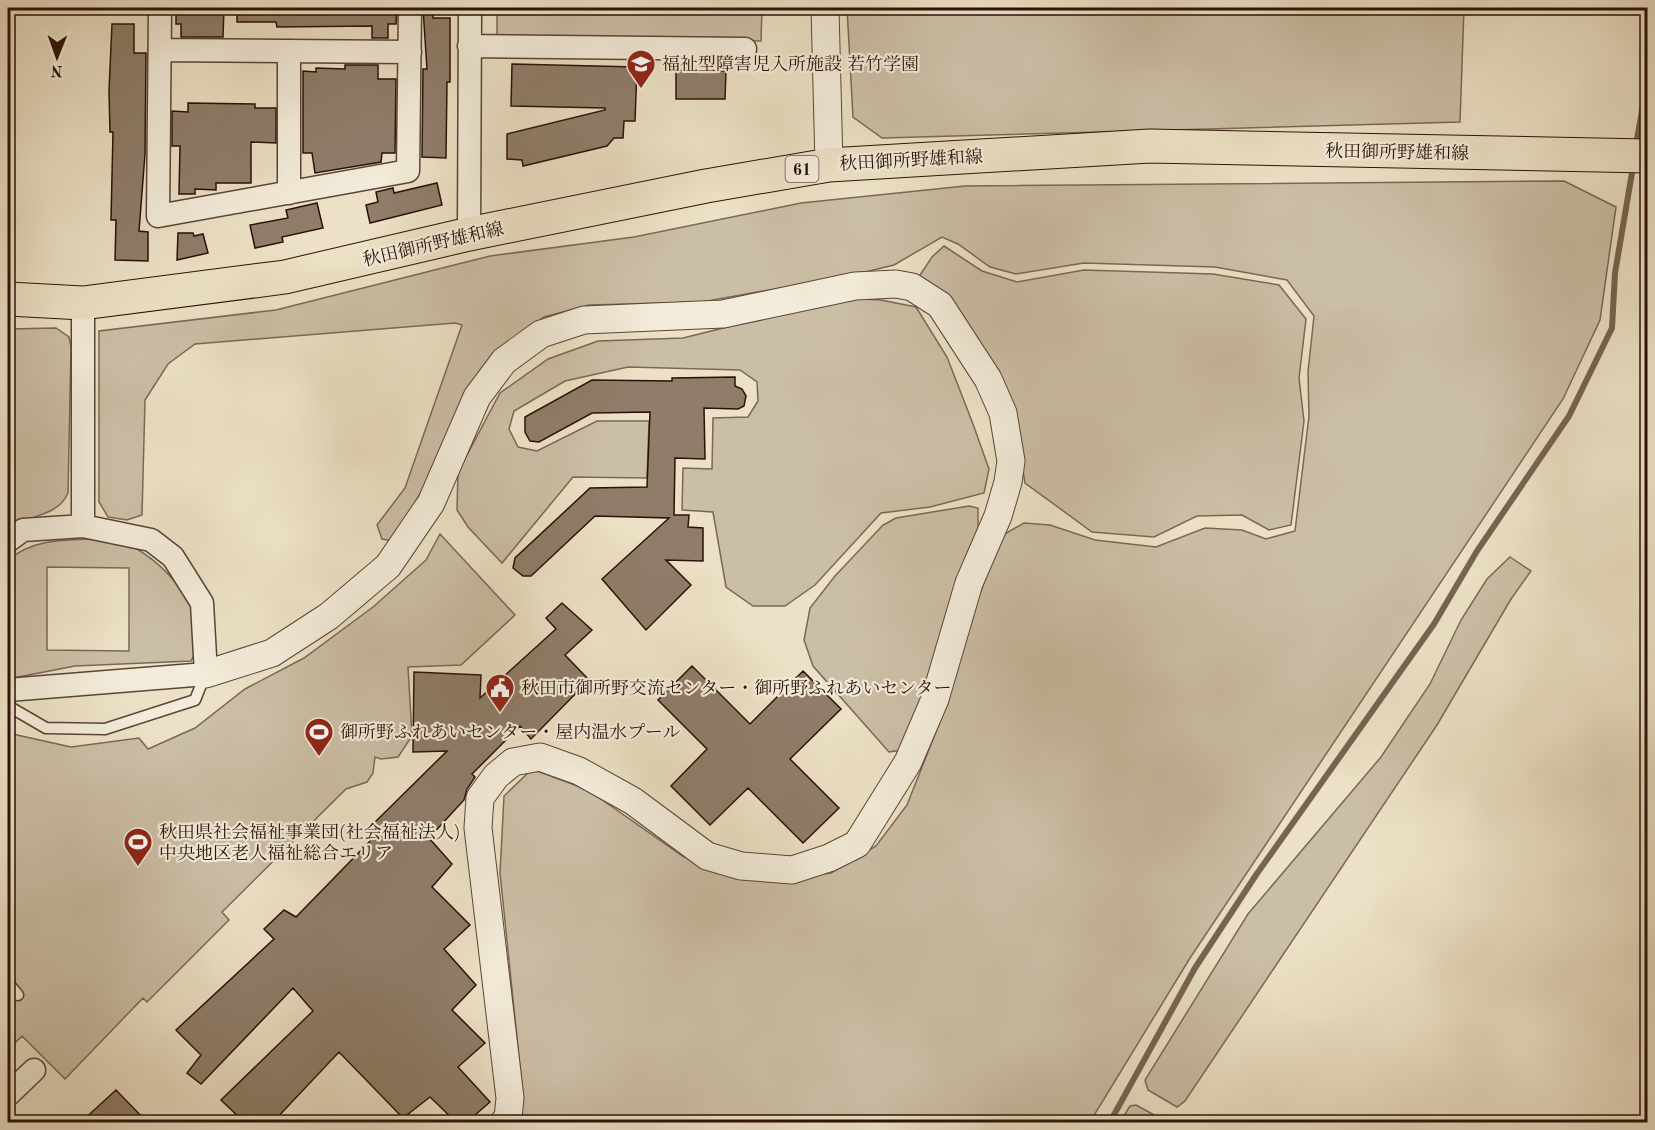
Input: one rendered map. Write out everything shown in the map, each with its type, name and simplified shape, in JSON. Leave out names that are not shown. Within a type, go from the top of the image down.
[{"type":"main road","name":"秋田御所野雄和線","points":[[8,299],[83,303],[285,277],[469,234],[706,186],[829,165],[1150,146],[1608,158],[1647,156]]},
{"type":"street","points":[[160,8],[158,216],[408,171],[410,8]]},
{"type":"street","points":[[469,234],[470,8]]},
{"type":"street","points":[[825,8],[829,165]]},
{"type":"street","points":[[469,46],[745,49]]},
{"type":"street","points":[[160,50],[410,52]]},
{"type":"street","points":[[289,51],[289,193]]},
{"type":"street","points":[[8,690],[206,674],[272,653],[329,616],[388,566],[431,503],[477,397],[504,361],[542,334],[584,320],[723,314],[855,286],[896,284],[912,287],[940,304],[963,336],[988,379],[1003,413],[1011,461],[1008,482],[998,516],[969,583],[935,699],[908,762],[858,844],[829,858],[792,870],[741,866],[707,856],[633,801],[579,771],[540,757],[513,762],[496,776],[480,798],[478,828],[510,1098],[508,1118],[504,1122]]},
{"type":"street","points":[[83,303],[83,526]]},
{"type":"street","points":[[8,541],[23,530],[83,526],[151,540],[173,558],[201,603],[206,674]]},
{"type":"street","points":[[8,1095],[34,1070]]},
{"type":"lane","points":[[8,706],[46,728],[105,729],[195,700],[206,674]]},
{"type":"lane","points":[[8,984],[18,994]]},
{"type":"shaded area","points":[[497,8],[762,8],[761,41],[497,38]]},
{"type":"shaded area","points":[[847,8],[1464,8],[1460,122],[882,138],[853,117]]},
{"type":"shaded area","points":[[1564,181],[1616,207],[1600,320],[1563,399],[1190,958],[1090,1122],[517,1122],[523,1096],[500,873],[504,796],[532,769],[588,790],[684,857],[765,880],[831,873],[876,846],[907,805],[945,709],[977,602],[1001,536],[1024,523],[1050,525],[1095,540],[1156,547],[1205,528],[1242,530],[1266,539],[1295,531],[1309,416],[1308,372],[1314,316],[1287,280],[1215,267],[1084,263],[1016,274],[990,267],[958,244],[942,237],[894,265],[857,274],[702,302],[589,305],[544,317],[511,340],[392,541],[382,539],[377,525],[405,488],[462,325],[455,323],[195,344],[168,364],[145,400],[142,515],[127,520],[108,517],[99,502],[99,331],[276,310],[490,256],[634,237],[801,203],[965,186]]},
{"type":"shaded area","points":[[944,246],[982,271],[1017,282],[1084,270],[1213,274],[1279,285],[1306,319],[1299,378],[1304,421],[1291,525],[1269,530],[1242,515],[1197,516],[1154,537],[1092,532],[1025,483],[1012,405],[918,278],[932,257]]},
{"type":"shaded area","points":[[844,298],[881,300],[916,307],[947,357],[989,469],[984,493],[930,507],[881,513],[815,585],[785,606],[753,606],[726,587],[713,512],[682,510],[683,468],[712,469],[713,418],[748,417],[758,401],[757,382],[740,370],[628,367],[565,381],[514,411],[509,429],[518,447],[537,451],[597,421],[649,421],[647,478],[573,477],[502,563],[468,527],[457,510],[458,472],[500,393],[548,359],[598,341],[683,338]]},
{"type":"shaded area","points":[[56,328],[69,337],[71,347],[68,493],[57,507],[8,529],[8,329]]},
{"type":"shaded area","points":[[969,506],[978,508],[978,527],[929,687],[902,750],[889,752],[813,666],[804,640],[810,608],[835,576],[883,525],[896,518]]},
{"type":"shaded area","points":[[440,534],[515,615],[461,665],[408,667],[412,736],[398,757],[381,759],[375,757],[373,773],[367,782],[346,789],[222,912],[229,920],[147,1002],[143,998],[65,1079],[22,1036],[8,1050],[8,733],[71,747],[139,738],[148,749],[195,728],[245,689],[304,658],[373,607],[426,560]]},
{"type":"shaded area","points":[[93,539],[121,542],[137,549],[168,574],[182,591],[192,608],[197,627],[197,644],[191,661],[75,666],[8,679],[8,560],[38,544]],"holes":[[[47,567],[129,568],[129,651],[47,650]]]},
{"type":"shaded area","points":[[1510,557],[1531,571],[1511,599],[1437,725],[1185,1101],[1177,1107],[1148,1090],[1145,1080],[1248,914],[1381,757],[1430,684],[1461,620],[1487,579]]},
{"type":"shaded area","points":[[1136,1105],[1167,1122],[1120,1122],[1130,1106]]},
{"type":"building","points":[[176,8],[224,8],[223,37],[181,37],[181,24],[176,24]]},
{"type":"building","points":[[237,8],[397,8],[396,24],[388,24],[388,38],[372,38],[372,26],[277,27],[276,22],[237,22]]},
{"type":"building","points":[[423,8],[433,8],[433,18],[450,18],[450,82],[447,82],[446,158],[422,157],[423,69],[427,69]]},
{"type":"building","points":[[112,24],[134,24],[134,53],[146,53],[145,154],[139,231],[148,232],[148,261],[115,260],[116,220],[111,220],[113,132],[110,132],[109,91]]},
{"type":"building","points":[[512,64],[637,67],[635,121],[624,121],[623,138],[614,138],[607,146],[523,166],[522,160],[507,159],[507,134],[605,110],[605,108],[511,106]]},
{"type":"building","points":[[345,65],[378,65],[378,79],[396,79],[395,153],[382,153],[381,162],[315,173],[312,153],[303,153],[303,71],[316,72],[316,68],[345,69]]},
{"type":"building","points":[[676,70],[726,71],[725,99],[676,99]]},
{"type":"building","points":[[188,103],[255,104],[255,108],[276,108],[276,143],[251,142],[251,183],[216,183],[216,190],[195,189],[195,194],[179,194],[180,146],[172,146],[172,111],[188,112]]},
{"type":"building","points":[[437,183],[442,205],[370,223],[366,205],[378,202],[376,192],[393,188],[394,193]]},
{"type":"building","points":[[317,203],[323,228],[282,237],[283,242],[255,248],[250,225],[288,218],[286,210]]},
{"type":"building","points":[[178,233],[193,233],[194,236],[203,234],[208,253],[177,260]]},
{"type":"building","points":[[735,377],[735,386],[742,389],[746,396],[744,406],[738,409],[704,408],[705,459],[675,458],[674,515],[689,515],[688,527],[703,528],[703,561],[666,560],[691,585],[646,630],[602,579],[669,518],[595,516],[531,576],[523,576],[513,568],[515,558],[590,488],[647,487],[650,412],[592,413],[539,442],[530,441],[525,432],[525,417],[592,380],[672,381],[672,378]]},
{"type":"building","points":[[562,603],[592,630],[565,655],[589,680],[531,739],[520,726],[472,774],[475,777],[467,789],[464,800],[429,838],[452,864],[432,887],[470,925],[444,949],[476,985],[452,1010],[485,1043],[458,1067],[490,1102],[467,1122],[456,1122],[430,1097],[403,1118],[339,1052],[273,1122],[244,1122],[221,1100],[313,1011],[293,988],[201,1084],[187,1073],[201,1055],[176,1030],[274,939],[264,929],[284,910],[296,917],[374,837],[368,829],[447,751],[413,752],[414,672],[481,675],[480,698],[556,629],[546,618]]},
{"type":"building","points":[[692,666],[750,724],[803,671],[841,709],[790,759],[839,808],[803,843],[748,788],[710,825],[671,786],[707,749],[658,700]]},
{"type":"building","points":[[116,1090],[147,1122],[81,1122]]},
{"type":"waterway","points":[[1636,145],[1648,77]]},
{"type":"waterway","points":[[1110,1122],[1195,968],[1256,875],[1434,624],[1477,551],[1569,416],[1612,328],[1615,273],[1633,167]]},
{"type":"place","name":"福祉型障害児入所施設 若竹学園","points":[[641,90]]},
{"type":"place","name":"秋田市御所野交流センター・御所野ふれあいセンター","points":[[500,714]]},
{"type":"place","name":"御所野ふれあいセンター・屋内温水プール","points":[[319,758]]},
{"type":"place","name":"秋田県社会福祉事業団(社会福祉法人) 中央地区老人福祉総合エリア","points":[[138,868]]}]
